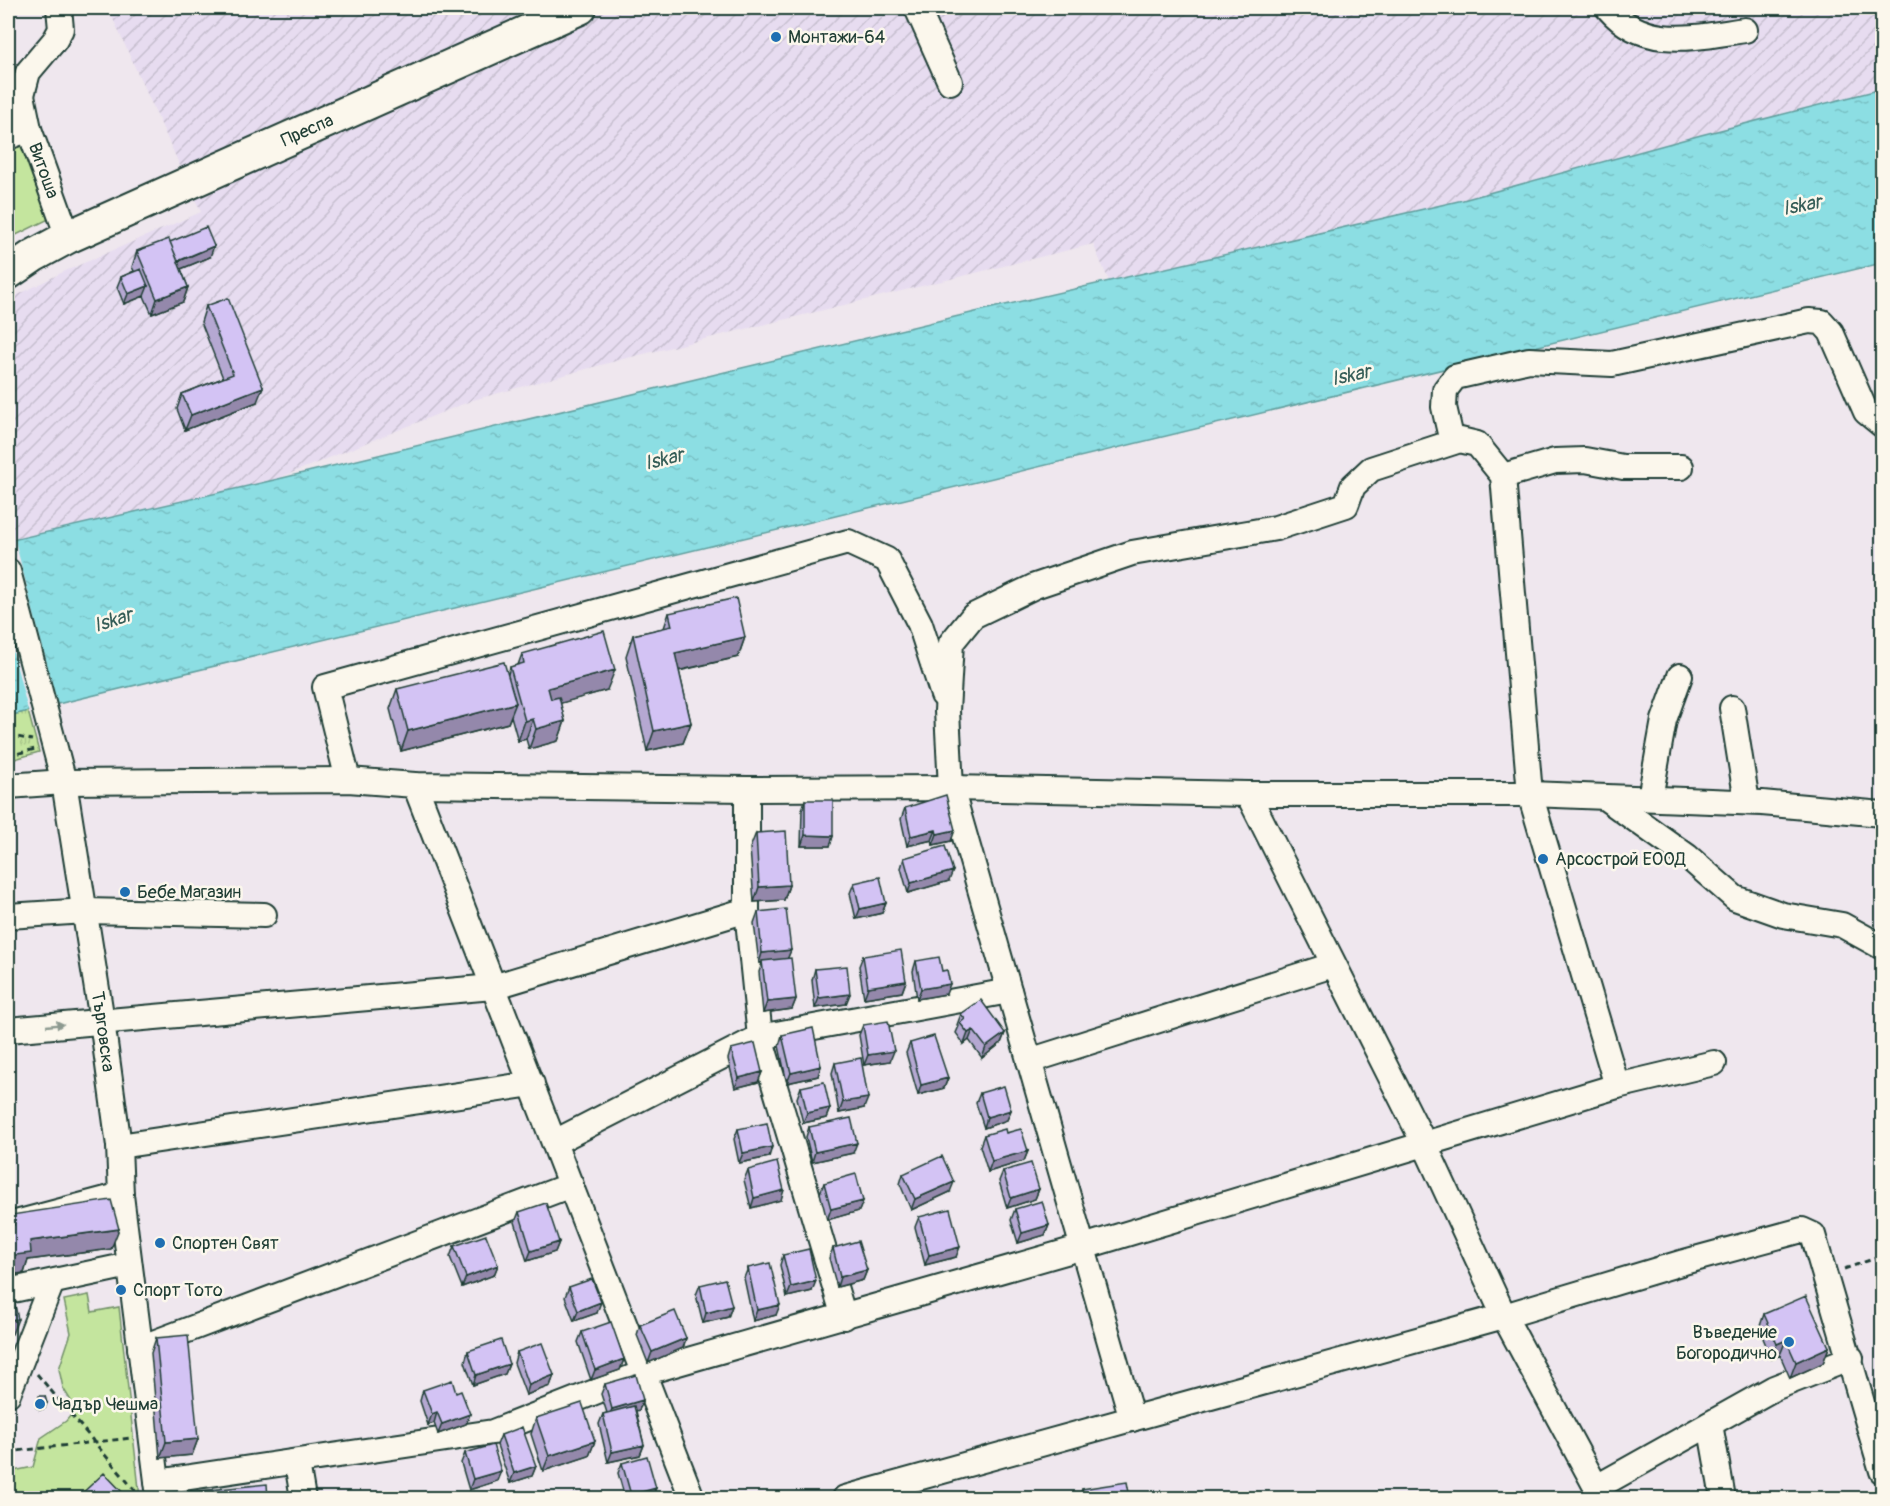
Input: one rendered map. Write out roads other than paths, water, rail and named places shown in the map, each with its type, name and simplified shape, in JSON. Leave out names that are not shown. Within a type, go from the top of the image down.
[{"type":"main road","name":"Преспа","points":[[8,273],[20,259],[580,8]]},
{"type":"street","name":"Витоша","points":[[59,8],[61,29],[55,40],[28,72],[22,95],[19,133],[68,237]]},
{"type":"street","points":[[917,8],[950,82]]},
{"type":"street","points":[[1608,8],[1635,30],[1673,40],[1745,30]]},
{"type":"street","points":[[1452,442],[1444,407],[1445,390],[1455,377],[1529,360],[1612,364],[1809,321],[1822,322],[1831,332],[1866,412],[1882,426]]},
{"type":"street","points":[[1132,1419],[951,788],[948,711],[951,643],[973,616],[1035,586],[1132,553],[1276,528],[1346,505],[1353,486],[1371,469],[1460,440],[1477,444],[1503,476],[1530,794],[1617,1086]]},
{"type":"street","points":[[1503,476],[1555,460],[1585,459],[1623,467],[1681,467]]},
{"type":"street","points":[[348,780],[325,687],[848,542],[887,560],[921,624],[948,711]]},
{"type":"street","name":"Търговска","points":[[8,572],[64,782],[86,912],[119,1146],[121,1195],[151,1436],[153,1493]]},
{"type":"street","points":[[1650,798],[1664,720],[1680,676]]},
{"type":"street","points":[[1732,708],[1747,802]]},
{"type":"street","points":[[8,786],[64,782],[348,780],[415,785],[747,789],[951,788],[1248,794],[1530,794],[1747,802],[1882,814]]},
{"type":"street","points":[[415,785],[692,1498]]},
{"type":"street","points":[[747,789],[747,910],[760,1037],[844,1317]]},
{"type":"street","points":[[1248,794],[1332,965],[1425,1145],[1504,1316],[1599,1493],[1710,1424],[1774,1388],[1851,1358]]},
{"type":"street","points":[[1604,797],[1688,857],[1736,898],[1782,915],[1842,925],[1882,947]]},
{"type":"street","points":[[8,1030],[493,987],[747,910]]},
{"type":"street","points":[[8,916],[86,912],[264,915]]},
{"type":"street","points":[[1029,1061],[1332,965]]},
{"type":"street","points":[[555,1142],[760,1037],[1010,991]]},
{"type":"street","points":[[153,1493],[297,1463],[493,1432],[643,1373],[1083,1247],[1617,1086],[1714,1063]]},
{"type":"street","points":[[119,1146],[532,1084]]},
{"type":"street","points":[[140,1348],[571,1185]]},
{"type":"street","points":[[8,1226],[121,1195]]},
{"type":"street","points":[[845,1498],[1504,1316],[1684,1262],[1802,1230],[1813,1235],[1851,1358],[1882,1471]]},
{"type":"street","points":[[8,1291],[129,1265]]},
{"type":"street","points":[[8,1394],[52,1282]]},
{"type":"street","points":[[1710,1424],[1724,1498]]},
{"type":"street","points":[[297,1463],[303,1498]]},
{"type":"water","name":"Iskar","points":[[1882,89],[1882,263],[8,716],[8,541],[274,480],[992,308],[1463,200],[1701,135]]},
{"type":"place","name":"Монтажи-64","points":[[776,37]]},
{"type":"place","name":"Арсострой ЕООД","points":[[1543,859]]},
{"type":"place","name":"Бебе Магазин","points":[[125,892]]},
{"type":"place","name":"Спортен Свят","points":[[160,1243]]},
{"type":"place","name":"Спорт Тото","points":[[121,1290]]},
{"type":"place","name":"Въведение Богородично","points":[[1789,1342]]},
{"type":"place","name":"Чадър Чешма","points":[[40,1404]]}]
